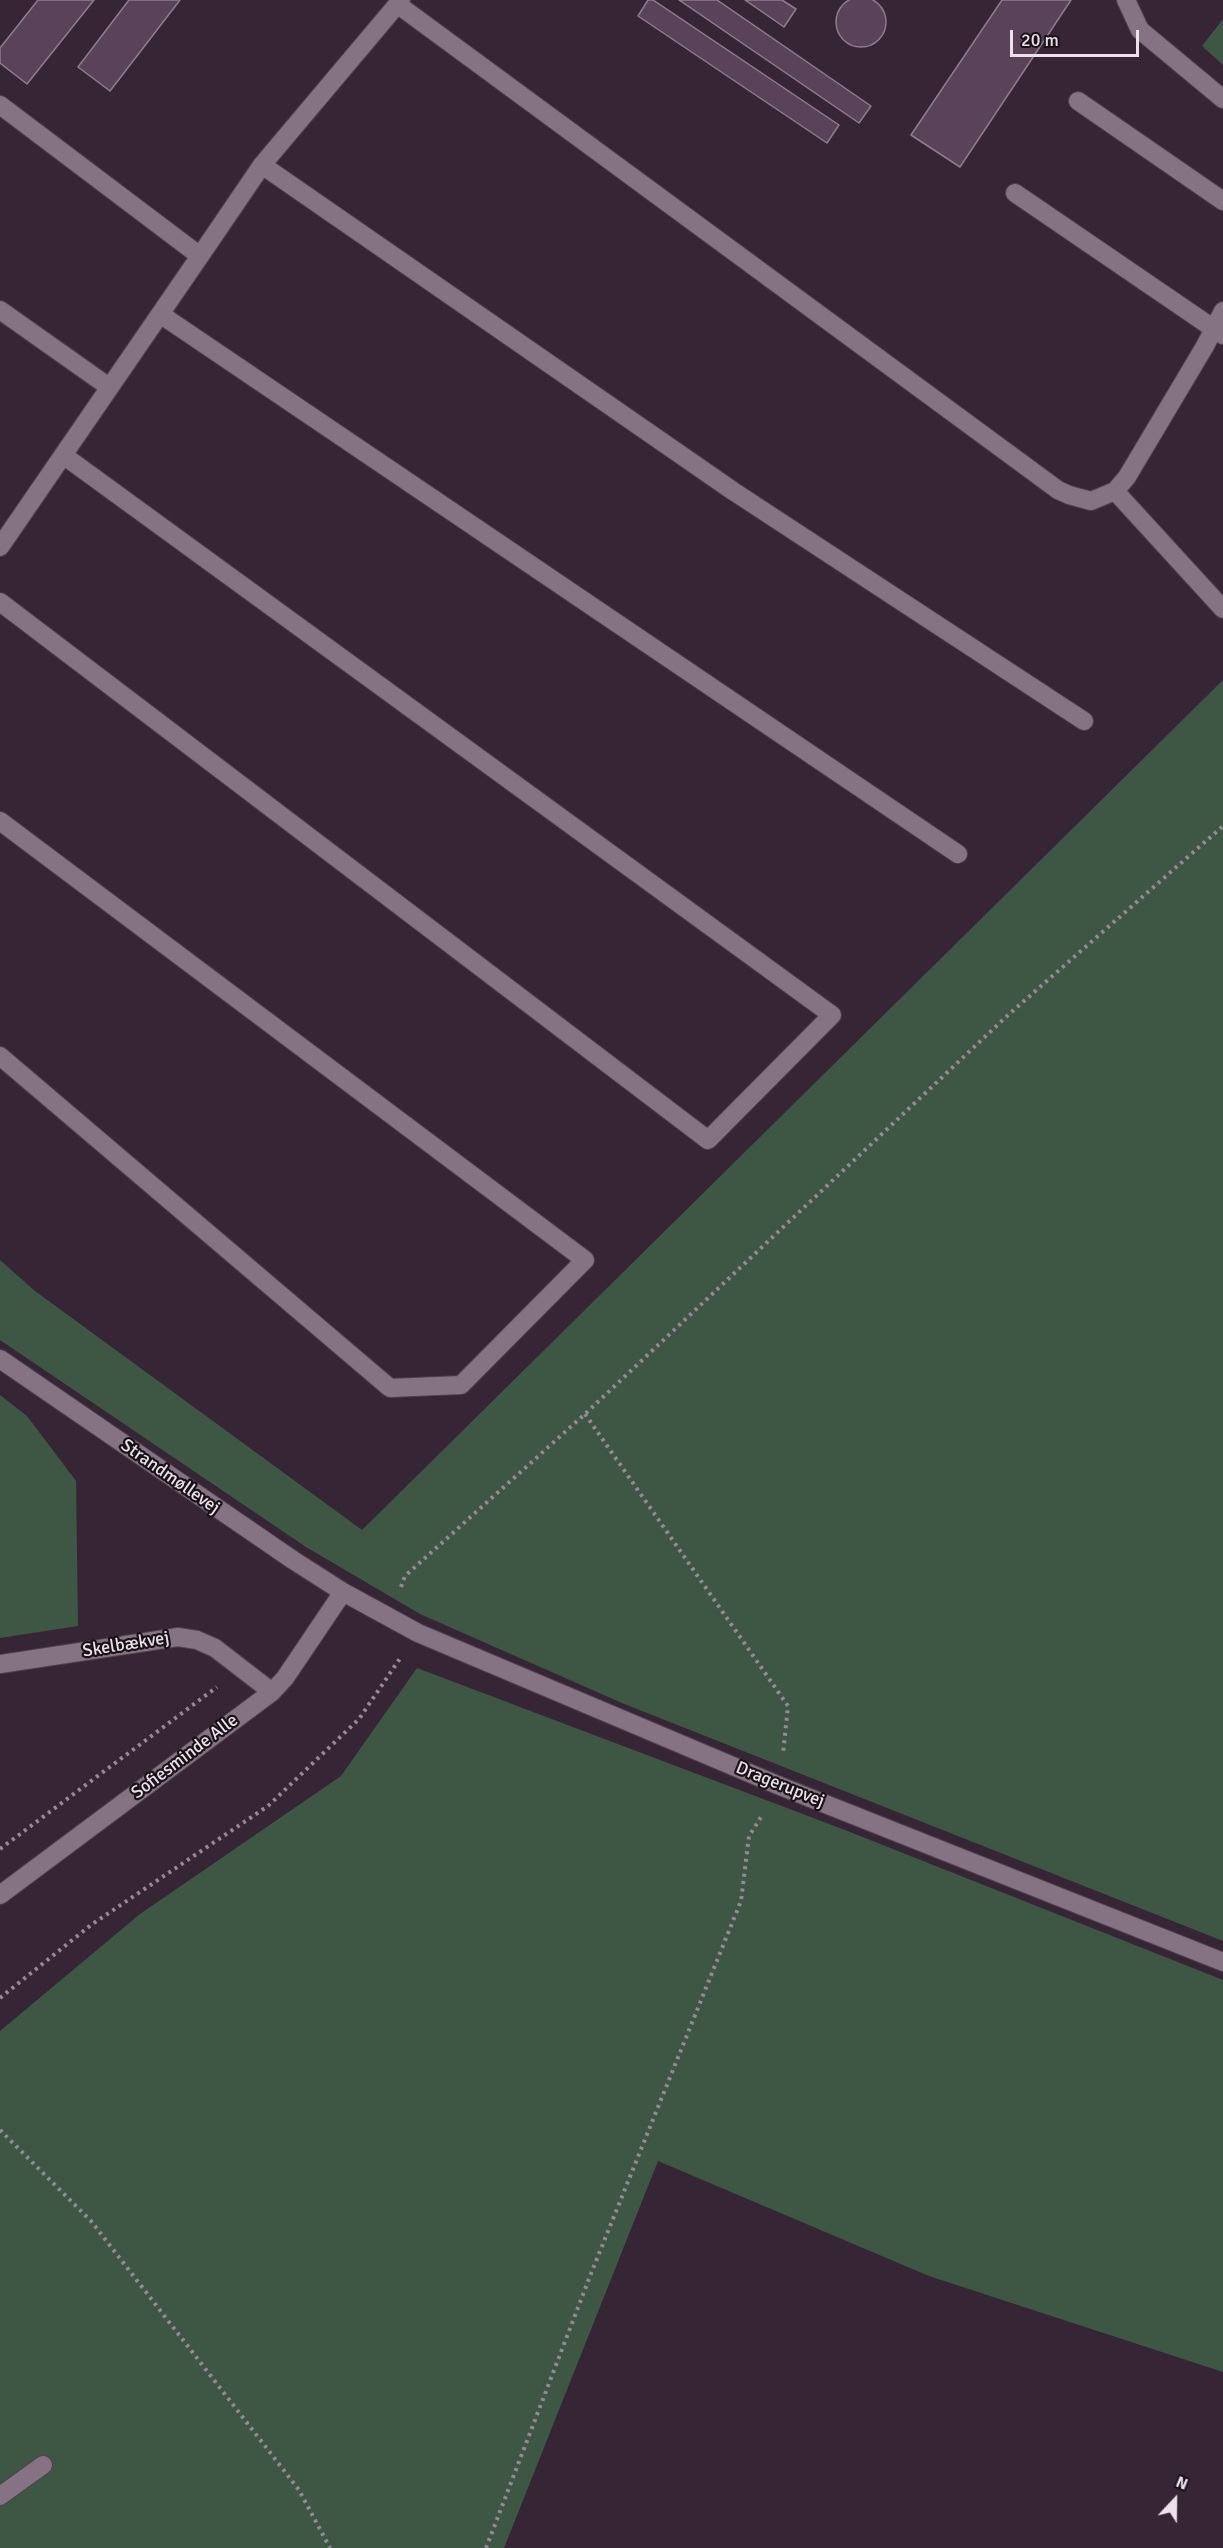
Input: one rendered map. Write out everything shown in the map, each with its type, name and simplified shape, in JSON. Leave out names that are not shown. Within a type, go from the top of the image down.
[{"type":"street","points":[[1126,0],[1140,30],[1223,99]]},
{"type":"street","points":[[1,544],[262,165],[399,2],[1058,490],[1091,501],[1115,491],[1127,477],[1218,332],[1223,311]]},
{"type":"street","points":[[1078,100],[1223,201]]},
{"type":"street","points":[[0,105],[200,256]]},
{"type":"street","points":[[262,165],[733,491],[1084,721]]},
{"type":"street","points":[[1015,193],[1218,332]]},
{"type":"street","points":[[0,310],[109,387]]},
{"type":"street","points":[[160,314],[958,854]]},
{"type":"street","points":[[0,602],[708,1140],[832,1015],[63,455]]},
{"type":"street","points":[[1115,491],[1223,609]]},
{"type":"street","points":[[0,821],[585,1260],[461,1385],[390,1388],[0,1056]]},
{"type":"street","name":"Strandmøllevej","points":[[0,1359],[181,1486],[343,1592]]},
{"type":"street","name":"Dragerupvej","points":[[343,1592],[418,1633],[780,1786],[1223,1962]]},
{"type":"street","name":"Sofiesminde Alle","points":[[0,1895],[272,1692],[285,1678],[343,1592]]},
{"type":"street","name":"Skelbækvej","points":[[0,1664],[178,1637],[206,1643],[272,1692]]},
{"type":"street","points":[[0,2496],[43,2465]]},
{"type":"path","points":[[388,1617],[405,1576],[585,1414],[1006,1016],[1223,826]]},
{"type":"path","points":[[486,2548],[592,2271],[741,1901],[749,1836],[780,1786],[788,1706],[585,1414]]},
{"type":"path","points":[[0,1998],[91,1925],[268,1806],[358,1719],[418,1633]]},
{"type":"path","points":[[0,1848],[241,1668]]},
{"type":"path","points":[[0,2130],[91,2222],[299,2490],[330,2548]]},
{"type":"green space","points":[[1223,19],[1223,65],[1202,46]]},
{"type":"green space","points":[[1223,680],[1223,1941],[622,1703],[420,1614],[306,1547],[0,1340],[0,1260],[35,1291],[362,1530]]},
{"type":"green space","points":[[0,1395],[27,1416],[76,1481],[78,1626],[0,1638]]},
{"type":"green space","points":[[417,1668],[845,1830],[1223,1980],[1223,2372],[929,2276],[658,2161],[504,2548],[0,2548],[0,2031],[140,1914],[341,1776]]},
{"type":"building","points":[[861,-3],[879,4],[886,22],[879,40],[861,47],[843,40],[836,22],[843,4]]},
{"type":"building","points":[[38,0],[94,0],[27,84],[0,63],[0,48]]},
{"type":"building","points":[[129,0],[180,0],[110,91],[78,67]]},
{"type":"building","points":[[648,0],[653,0],[839,125],[827,143],[638,16]]},
{"type":"building","points":[[679,0],[717,0],[871,106],[859,123]]},
{"type":"building","points":[[745,0],[782,0],[796,9],[784,27]]},
{"type":"building","points":[[1002,0],[1071,0],[960,167],[911,135]]}]
